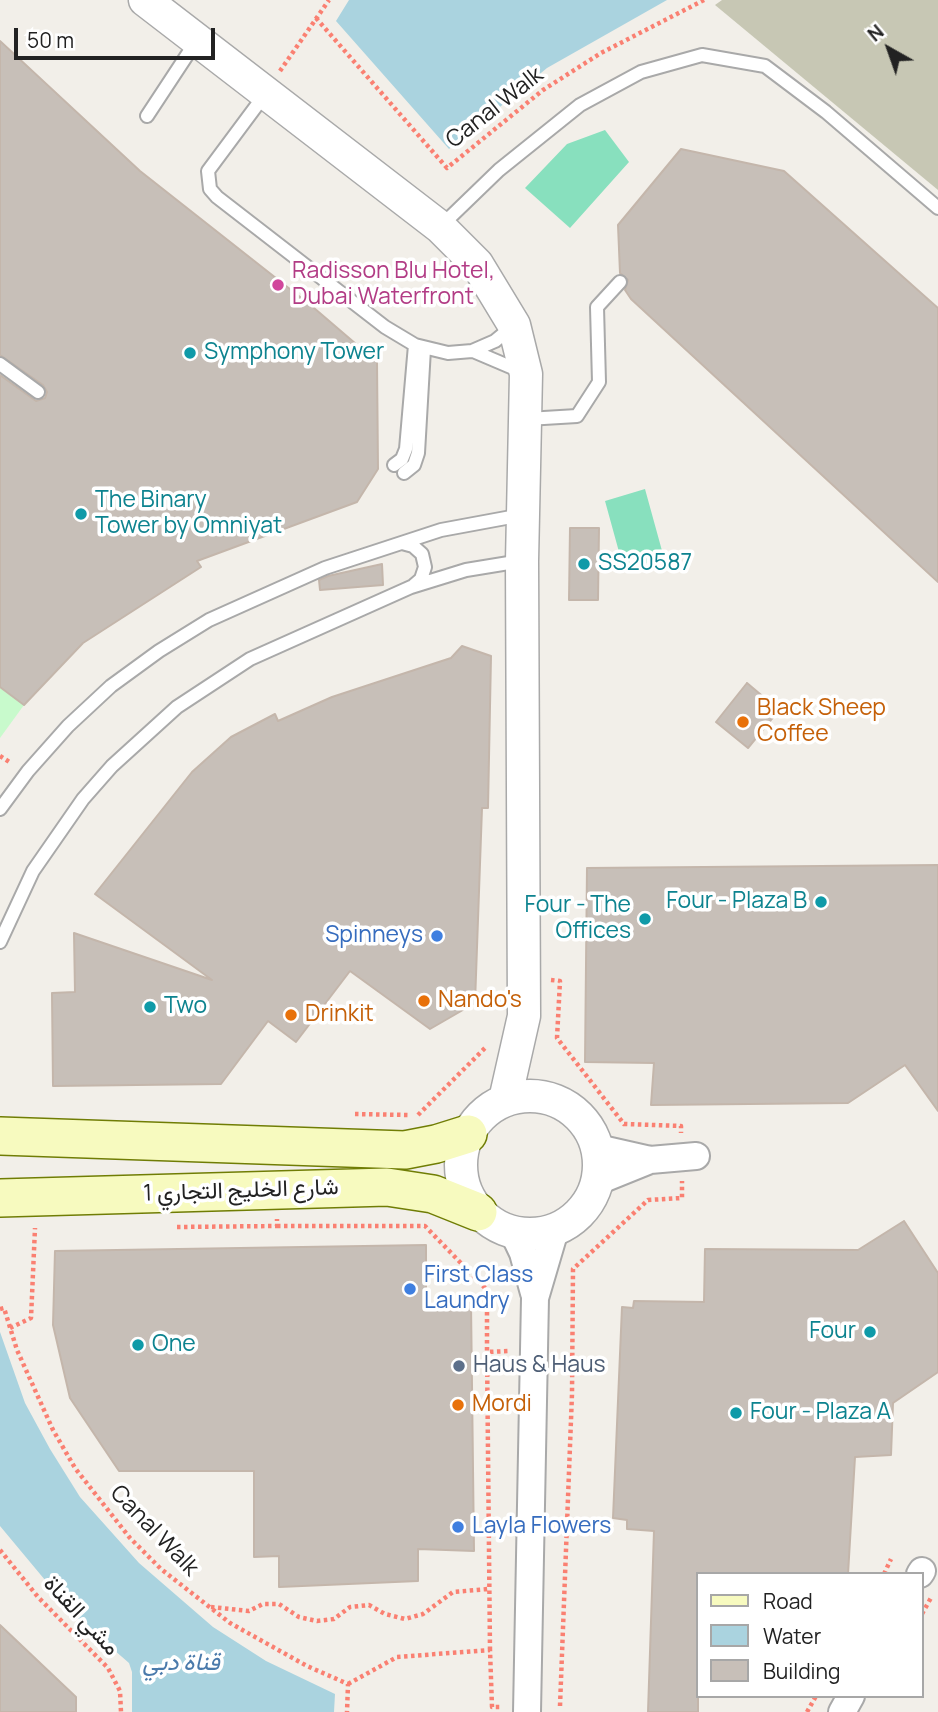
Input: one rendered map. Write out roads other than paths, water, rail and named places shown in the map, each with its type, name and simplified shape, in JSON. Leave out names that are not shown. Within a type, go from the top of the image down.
[{"type":"main road","name":"شارع الخليج التجاري 1","points":[[0,1136],[405,1150],[436,1144],[468,1133]]},
{"type":"main road","name":"شارع الخليج التجاري 1","points":[[0,1198],[387,1187],[433,1194],[478,1212]]},
{"type":"street","points":[[145,0],[440,227],[477,264],[514,325],[526,374],[527,419],[522,515],[524,1016],[533,1058],[548,1098]]},
{"type":"street","points":[[505,1100],[524,1016]]},
{"type":"street","points":[[521,1096],[548,1098],[569,1107],[582,1119],[597,1148],[597,1181],[582,1211],[555,1230],[538,1234],[513,1232],[491,1223],[478,1212],[468,1198],[461,1174],[462,1149],[468,1133],[490,1108],[521,1096]]},
{"type":"street","points":[[597,1148],[650,1160]]},
{"type":"street","points":[[597,1181],[650,1160],[696,1156]]},
{"type":"street","points":[[527,1712],[535,1298],[555,1230]]},
{"type":"street","points":[[513,1232],[523,1253],[535,1298]]},
{"type":"lane","points":[[147,116],[197,40]]},
{"type":"lane","points":[[440,227],[499,170],[580,105],[642,72],[702,55],[765,66],[826,113],[938,208]]},
{"type":"lane","points":[[266,93],[208,170],[210,190],[385,327],[420,347],[448,353],[472,351],[495,341],[514,325]]},
{"type":"lane","points":[[527,419],[577,416],[599,382],[597,307],[620,282]]},
{"type":"lane","points":[[399,469],[406,449],[420,347]]},
{"type":"lane","points":[[472,351],[500,360],[526,374]]},
{"type":"lane","points":[[0,364],[38,392]]},
{"type":"lane","points":[[0,809],[28,771],[68,726],[111,686],[159,651],[209,620],[325,568],[440,530],[522,515]]},
{"type":"lane","points":[[401,543],[413,545],[422,554],[425,567],[421,579],[411,587]]},
{"type":"lane","points":[[0,942],[28,881],[57,834],[90,791],[144,735],[195,695],[250,659],[411,587],[466,570],[522,561]]},
{"type":"water","points":[[349,0],[667,0],[547,68],[449,149],[336,21]]},
{"type":"water","name":"قناة دبي","points":[[0,1332],[25,1403],[80,1497],[139,1563],[213,1627],[266,1661],[335,1694],[334,1712],[132,1712],[132,1672],[129,1663],[75,1616],[0,1526]]},
{"type":"place","name":"Radisson Blu Hotel, Dubai Waterfront","points":[[278,285]]},
{"type":"place","name":"Symphony Tower","points":[[190,353]]},
{"type":"place","name":"The Binary Tower by Omniyat","points":[[81,514]]},
{"type":"place","name":"SS20587","points":[[584,564]]},
{"type":"place","name":"Black Sheep Coffee","points":[[743,722]]},
{"type":"place","name":"Four - Plaza B","points":[[821,902]]},
{"type":"place","name":"Four - The Offices","points":[[645,919]]},
{"type":"place","name":"Spinneys","points":[[437,936]]},
{"type":"place","name":"Nando's","points":[[424,1001]]},
{"type":"place","name":"Two","points":[[150,1007]]},
{"type":"place","name":"Drinkit","points":[[291,1015]]},
{"type":"place","name":"First Class Laundry","points":[[410,1289]]},
{"type":"place","name":"Four","points":[[870,1332]]},
{"type":"place","name":"One","points":[[138,1345]]},
{"type":"place","name":"Haus & Haus","points":[[459,1366]]},
{"type":"place","name":"Mordi","points":[[458,1405]]},
{"type":"place","name":"Four - Plaza A","points":[[736,1413]]},
{"type":"place","name":"Layla Flowers","points":[[458,1527]]}]
